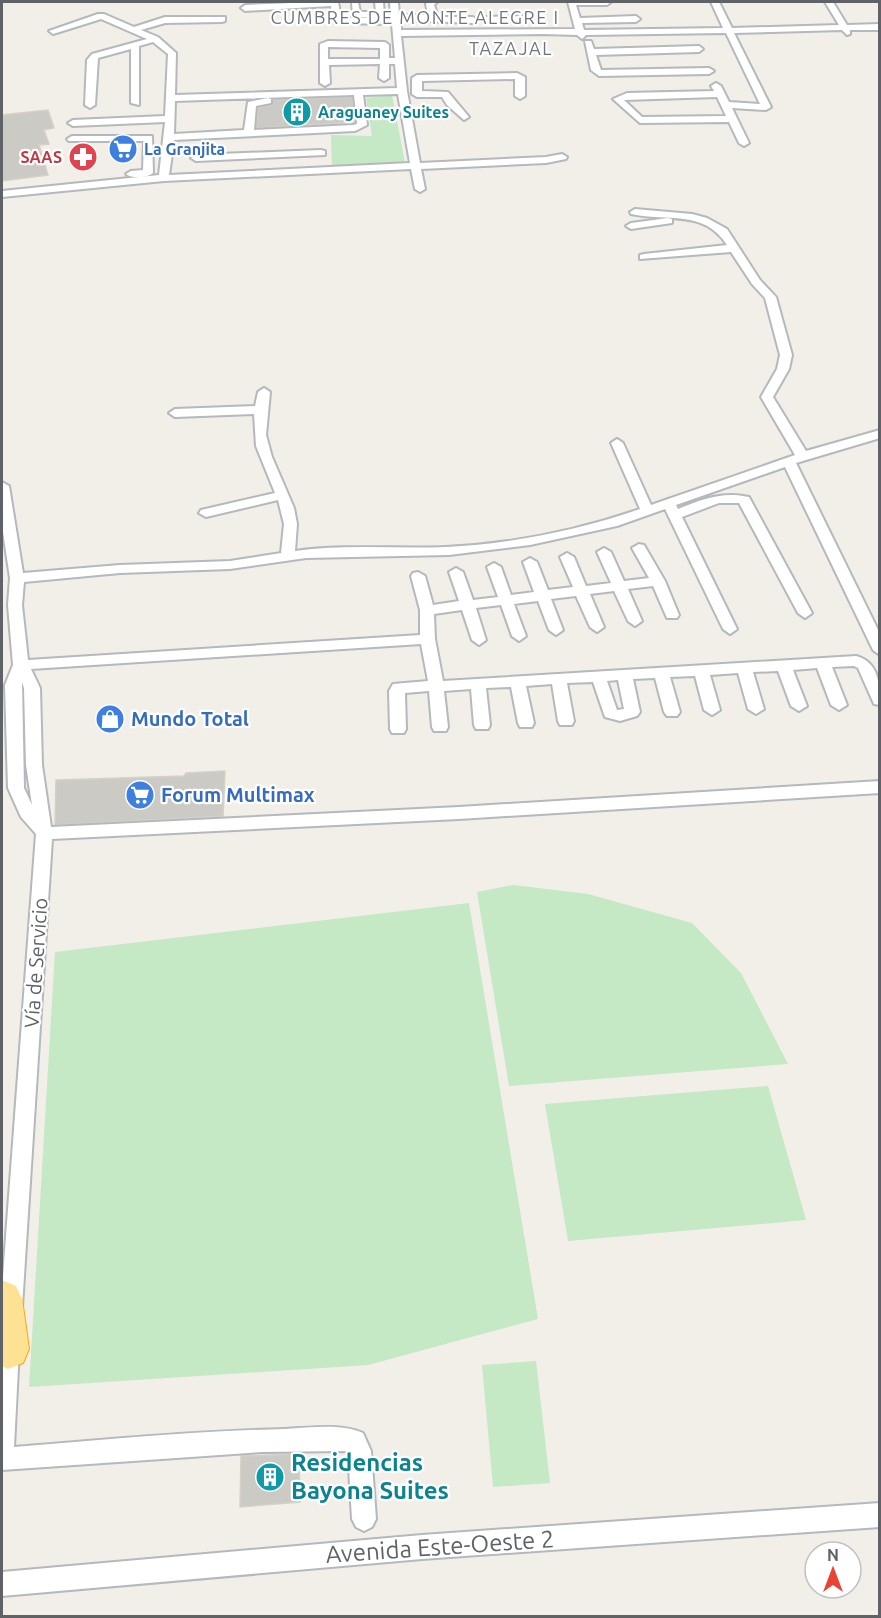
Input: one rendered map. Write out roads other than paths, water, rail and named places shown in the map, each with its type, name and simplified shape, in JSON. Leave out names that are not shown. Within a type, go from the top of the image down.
[{"type":"highway","points":[[2,1299],[8,1349]]},
{"type":"street","points":[[335,3],[358,3],[356,15],[377,15],[380,13],[379,2]]},
{"type":"street","points":[[394,2],[403,98],[420,189]]},
{"type":"street","points":[[433,2],[430,4],[434,20],[473,20]]},
{"type":"street","points":[[607,2],[571,3],[576,21],[599,73],[707,68]]},
{"type":"street","points":[[707,68],[618,99],[640,120],[766,107],[715,2]]},
{"type":"street","points":[[829,2],[845,29]]},
{"type":"street","points":[[245,8],[335,3],[338,21],[433,17]]},
{"type":"street","points":[[485,20],[523,14],[527,32]]},
{"type":"street","points":[[53,31],[101,16],[155,39],[172,53],[169,137],[164,178]]},
{"type":"street","points":[[134,30],[141,26],[161,22],[222,19]]},
{"type":"street","points":[[576,21],[636,19]]},
{"type":"street","points":[[652,34],[650,26],[713,24]]},
{"type":"street","points":[[585,41],[652,34],[879,27]]},
{"type":"street","points":[[845,29],[879,32]]},
{"type":"street","points":[[397,35],[527,32],[585,41],[707,68]]},
{"type":"street","points":[[397,35],[585,41],[652,34]]},
{"type":"street","points":[[620,36],[625,51]]},
{"type":"street","points":[[90,105],[92,60],[95,56],[155,39]]},
{"type":"street","points":[[135,44],[136,103]]},
{"type":"street","points":[[324,83],[323,46],[328,44],[385,45],[384,78]]},
{"type":"street","points":[[324,62],[399,61]]},
{"type":"street","points":[[707,68],[744,143]]},
{"type":"street","points":[[464,117],[445,94],[417,94],[416,79],[517,76],[520,77],[520,96]]},
{"type":"street","points":[[171,98],[355,95],[449,100]]},
{"type":"street","points":[[169,137],[359,127],[362,125],[355,95]]},
{"type":"street","points":[[249,134],[251,104],[255,102],[355,95]]},
{"type":"street","points":[[73,123],[170,119]]},
{"type":"street","points":[[2,194],[140,177],[148,173],[149,138],[72,139]]},
{"type":"street","points":[[196,158],[257,159],[321,153]]},
{"type":"street","points":[[54,181],[417,167],[546,160],[562,157]]},
{"type":"street","points":[[257,159],[253,165],[258,173]]},
{"type":"street","points":[[635,212],[696,218],[723,231],[756,282],[770,297],[786,355],[783,369],[767,397],[879,650]]},
{"type":"street","points":[[631,226],[696,218]]},
{"type":"street","points":[[644,256],[734,248]]},
{"type":"street","points":[[264,392],[259,433],[262,446],[283,495],[292,530],[302,542],[306,554]]},
{"type":"street","points":[[176,413],[262,410]]},
{"type":"street","points":[[672,509],[796,459],[879,434]]},
{"type":"street","points":[[617,443],[647,510]]},
{"type":"street","points":[[2,486],[17,578],[15,605],[21,665],[14,685],[16,789],[27,813],[44,833],[459,813],[879,787]]},
{"type":"street","points":[[206,513],[283,495]]},
{"type":"street","points":[[17,578],[120,569],[230,565],[306,554],[449,551],[530,541],[612,523],[647,510],[672,509],[738,498],[744,501],[805,613]]},
{"type":"street","points":[[672,509],[730,628]]},
{"type":"street","points":[[288,556],[287,543],[292,530]]},
{"type":"street","points":[[639,548],[658,581],[672,615]]},
{"type":"street","points":[[604,552],[635,621]]},
{"type":"street","points":[[567,557],[597,627]]},
{"type":"street","points":[[530,562],[556,630]]},
{"type":"street","points":[[494,567],[519,636]]},
{"type":"street","points":[[456,572],[479,640]]},
{"type":"street","points":[[418,576],[427,610],[428,639],[440,727]]},
{"type":"street","points":[[427,610],[658,581]]},
{"type":"street","points":[[21,665],[428,639]]},
{"type":"street","points":[[398,729],[398,688],[862,662],[879,700]]},
{"type":"street","points":[[824,663],[839,705]]},
{"type":"street","name":"Vía de Servicio","points":[[2,1450],[44,833],[34,765],[32,688],[21,665]]},
{"type":"street","points":[[784,666],[799,706]]},
{"type":"street","points":[[744,669],[756,709]]},
{"type":"street","points":[[701,671],[712,710]]},
{"type":"street","points":[[662,674],[672,712]]},
{"type":"street","points":[[598,678],[610,713],[620,716],[632,712],[625,676]]},
{"type":"street","points":[[559,680],[566,721]]},
{"type":"street","points":[[518,682],[526,723]]},
{"type":"street","points":[[478,684],[482,725]]},
{"type":"street","points":[[14,762],[34,765]]},
{"type":"street","points":[[2,1459],[262,1441],[339,1439],[355,1441],[360,1451],[364,1519]]},
{"type":"street","name":"Avenida Este-Oeste 2","points":[[2,1584],[422,1547],[879,1515]]},
{"type":"place","name":"Araguaney Suites","points":[[297,112]]},
{"type":"place","name":"La Granjita","points":[[123,149]]},
{"type":"place","name":"SAAS","points":[[83,157]]},
{"type":"place","name":"Mundo Total","points":[[110,719]]},
{"type":"place","name":"Forum Multimax","points":[[140,795]]},
{"type":"place","name":"Residencias Bayona Suites","points":[[270,1477]]},
{"type":"district","name":"CUMBRES DE MONTE ALEGRE I","points":[[415,18]]},
{"type":"district","name":"TAZAJAL","points":[[511,49]]}]
